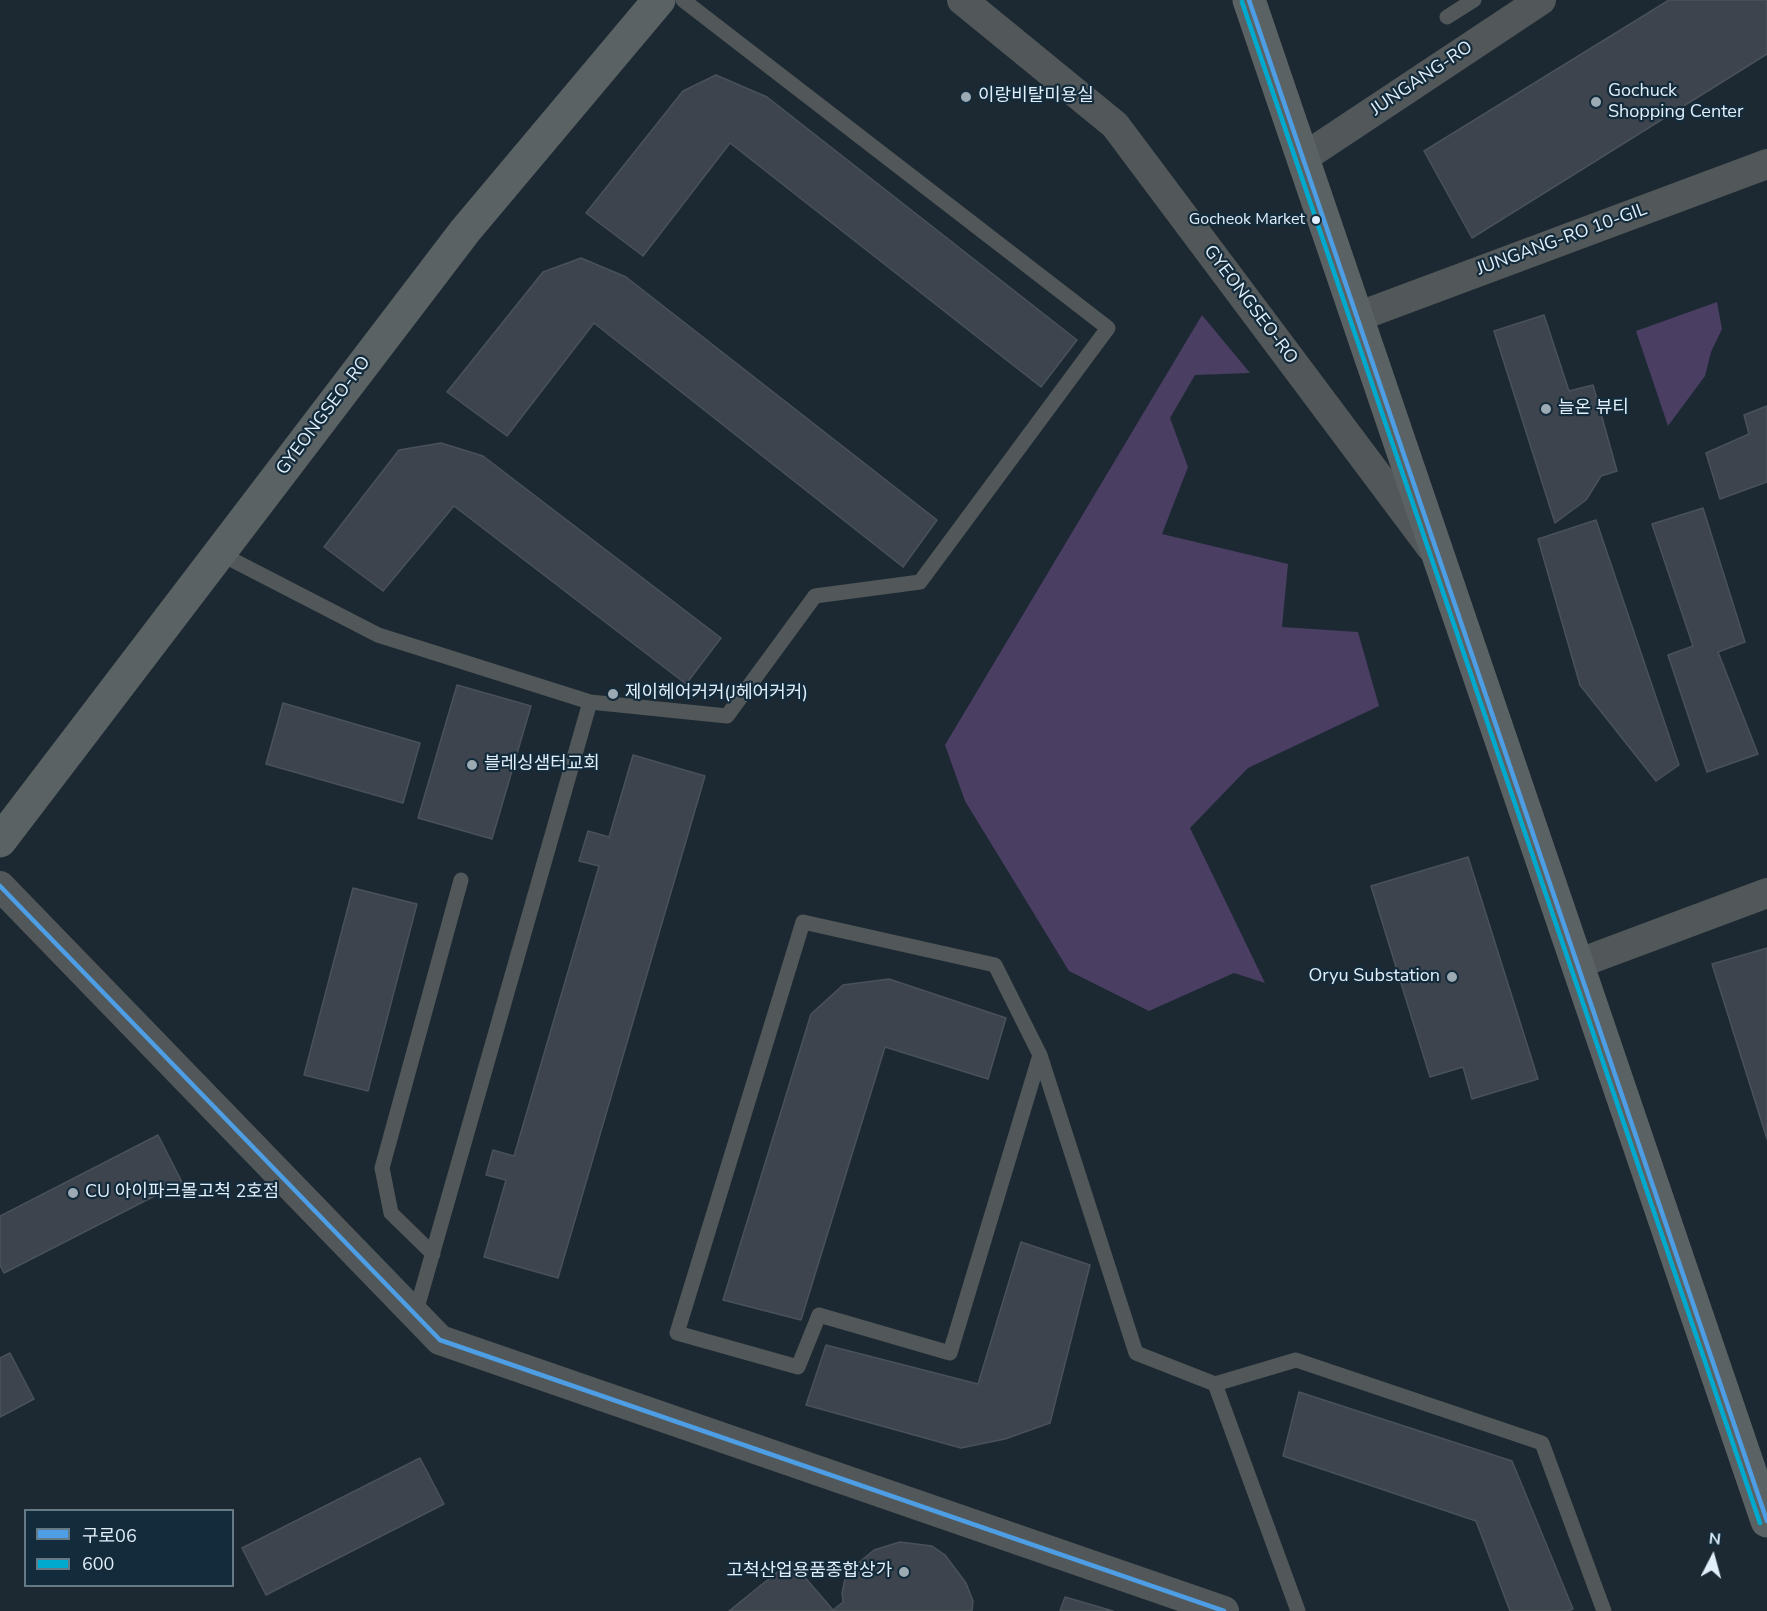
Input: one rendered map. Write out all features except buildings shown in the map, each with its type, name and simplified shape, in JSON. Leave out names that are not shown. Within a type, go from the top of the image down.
[{"type":"main road","name":"GYEONGSEO-RO","points":[[0,841],[465,231],[659,0]]},
{"type":"main road","points":[[1249,0],[1767,1521]]},
{"type":"street","name":"GYEONGSEO-RO","points":[[962,0],[1115,125],[1438,556]]},
{"type":"street","name":"JUNGANG-RO","points":[[1303,158],[1540,0]]},
{"type":"street","name":"JUNGANG-RO 10-GIL","points":[[1357,317],[1767,164]]},
{"type":"street","points":[[0,886],[440,1340],[1224,1611]]},
{"type":"street","points":[[1577,964],[1767,893]]},
{"type":"lane","points":[[219,553],[378,635],[590,702],[727,716],[815,596],[920,582],[1108,328],[683,0]]},
{"type":"lane","points":[[1447,17],[1473,0]]},
{"type":"lane","points":[[416,1315],[590,702]]},
{"type":"lane","points":[[433,1254],[391,1213],[382,1168],[461,880]]},
{"type":"lane","points":[[1040,1055],[950,1353],[819,1315],[798,1367],[677,1333],[803,922],[995,965],[1040,1055],[1136,1353],[1215,1384],[1296,1360],[1542,1443],[1604,1611]]},
{"type":"lane","points":[[1215,1384],[1298,1611]]},
{"type":"shaded area","points":[[1717,302],[1722,329],[1711,352],[1705,376],[1668,426],[1636,331]]},
{"type":"shaded area","points":[[1202,315],[1250,373],[1195,375],[1170,418],[1188,467],[1162,534],[1288,564],[1282,627],[1358,632],[1379,706],[1248,768],[1190,828],[1265,983],[1234,973],[1149,1011],[1069,971],[965,801],[945,745]]},
{"type":"transit line","name":"구로06","points":[[1249,0],[1767,1521]]},
{"type":"transit line","name":"600","points":[[1242,2],[1760,1523]]},
{"type":"transit line","name":"구로06","points":[[0,886],[440,1340],[1224,1611]]},
{"type":"place","name":"이랑비탈미용실","points":[[966,97]]},
{"type":"place","name":"Gochuck Shopping Center","points":[[1596,102]]},
{"type":"place","name":"Gocheok Market","points":[[1316,220]]},
{"type":"place","name":"늘온 뷰티","points":[[1546,409]]},
{"type":"place","name":"제이헤어커커(J헤어커커)","points":[[613,694]]},
{"type":"place","name":"블레싱샘터교회","points":[[472,765]]},
{"type":"place","name":"Oryu Substation","points":[[1452,977]]},
{"type":"place","name":"CU 아이파크몰고척 2호점","points":[[73,1193]]},
{"type":"place","name":"고척산업용품종합상가","points":[[904,1572]]}]
